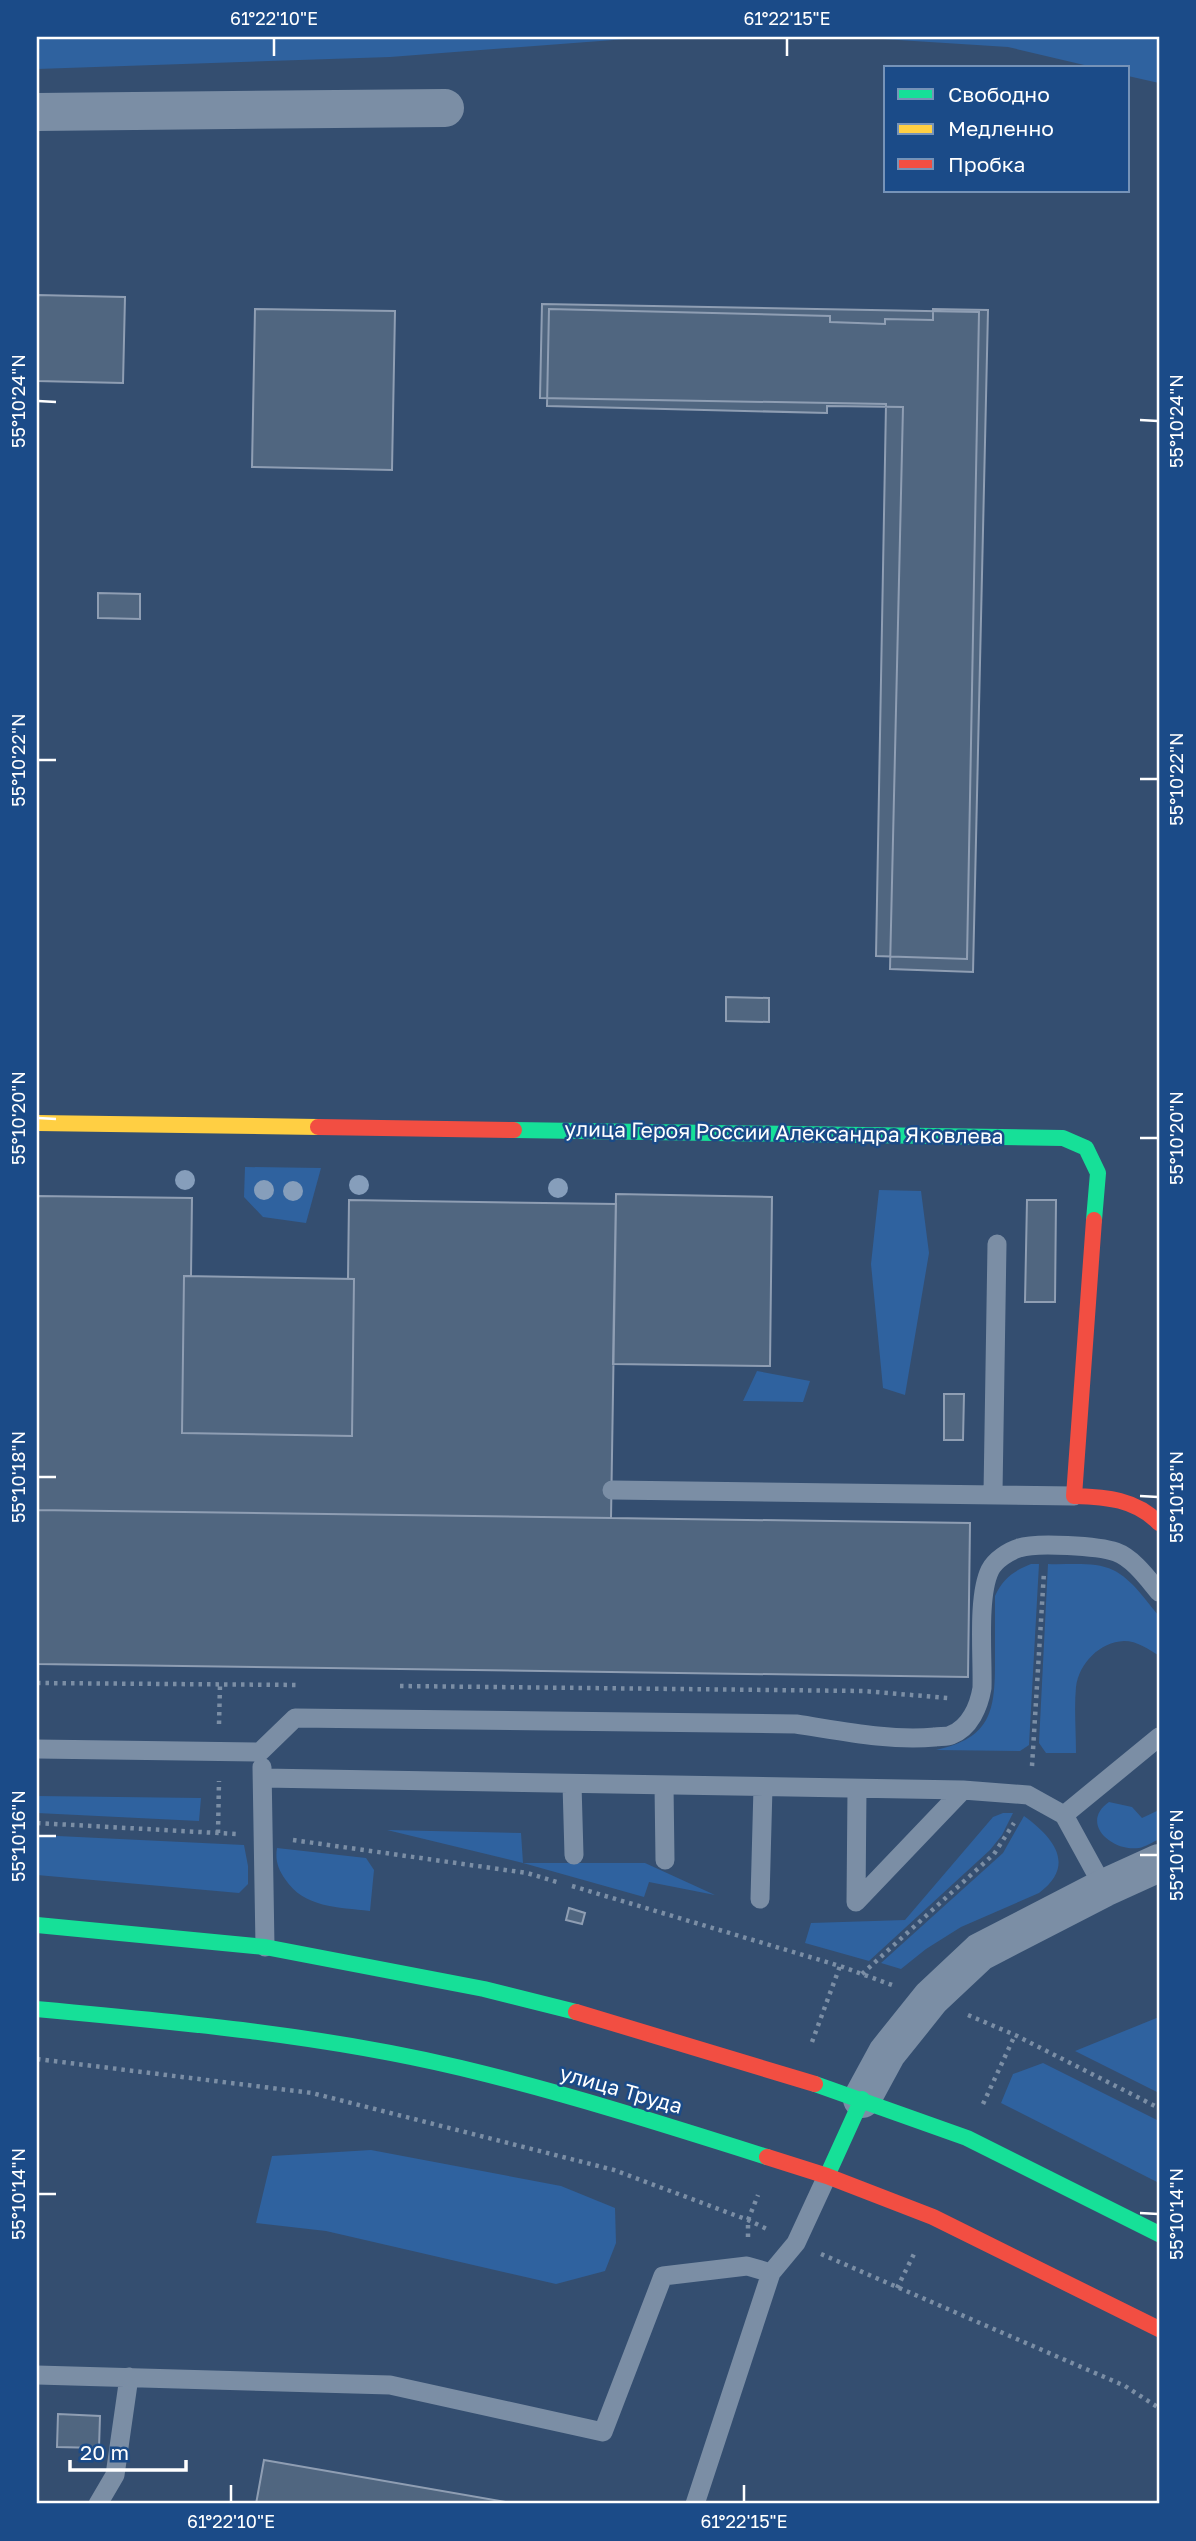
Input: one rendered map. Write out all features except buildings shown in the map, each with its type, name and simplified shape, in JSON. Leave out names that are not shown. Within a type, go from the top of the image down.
[{"type":"main road","name":"улица Героя России Александра Яковлева","points":[[37,1122],[1063,1138],[1086,1149],[1098,1173],[1074,1496]]},
{"type":"main road","points":[[1074,1496],[1113,1497],[1133,1503],[1159,1523]]},
{"type":"main road","points":[[37,1925],[265,1947],[484,1989],[577,2012],[862,2099],[967,2138],[1159,2234]]},
{"type":"main road","name":"улица Труда","points":[[37,2009],[204,2024],[338,2044],[460,2068],[616,2109],[827,2176],[945,2223],[1159,2329]]},
{"type":"main road","points":[[827,2176],[862,2099]]},
{"type":"street","points":[[37,112],[445,108]]},
{"type":"street","points":[[862,2099],[887,2053],[932,1998],[980,1952],[1104,1888],[1159,1863]]},
{"type":"lane","points":[[993,1493],[998,1244]]},
{"type":"lane","points":[[611,1490],[1074,1496]]},
{"type":"lane","points":[[37,1749],[260,1752],[295,1718],[796,1724],[871,1736],[920,1738],[951,1735],[970,1721],[980,1701],[983,1597],[990,1569],[1004,1555],[1021,1547],[1045,1546],[1118,1552],[1138,1568],[1159,1592]]},
{"type":"lane","points":[[1064,1815],[1159,1737]]},
{"type":"lane","points":[[260,1752],[263,1778],[265,1947]]},
{"type":"lane","points":[[263,1778],[963,1790],[1028,1796],[1064,1815],[1104,1888]]},
{"type":"lane","points":[[572,1784],[574,1855]]},
{"type":"lane","points":[[664,1785],[664,1860]]},
{"type":"lane","points":[[760,1899],[763,1787]]},
{"type":"lane","points":[[857,1789],[856,1902],[963,1790]]},
{"type":"lane","points":[[695,2504],[771,2273],[796,2243],[827,2176]]},
{"type":"lane","points":[[37,2375],[390,2385],[603,2432],[663,2276],[747,2266],[771,2273]]},
{"type":"lane","points":[[98,2504],[115,2475],[129,2377]]},
{"type":"path","points":[[862,1974],[994,1854],[1020,1815],[1028,1796],[1033,1762],[1045,1546]]},
{"type":"path","points":[[37,1823],[263,1836],[527,1873],[862,1974],[932,1998],[1015,2035],[1159,2108]]},
{"type":"path","points":[[37,2059],[312,2094],[614,2170],[748,2220]]},
{"type":"path","points":[[897,2288],[1125,2386],[1159,2408]]},
{"type":"shaded area","points":[[37,37],[653,37],[390,57],[37,69]]},
{"type":"shaded area","points":[[851,37],[1159,37],[1159,83],[1130,76],[1130,66],[1089,66],[1008,47]]},
{"type":"shaded area","points":[[245,1167],[321,1168],[306,1223],[263,1217],[244,1197]]},
{"type":"shaded area","points":[[879,1190],[921,1191],[929,1253],[905,1395],[883,1388],[871,1264]]},
{"type":"shaded area","points":[[757,1371],[810,1381],[803,1402],[743,1401]]},
{"type":"shaded area","points":[[1031,1564],[1039,1564],[1029,1745],[1020,1751],[936,1750],[968,1738],[979,1730],[986,1720],[994,1695],[995,1596],[1010,1576]]},
{"type":"shaded area","points":[[1048,1564],[1090,1564],[1113,1570],[1132,1585],[1159,1616],[1159,1656],[1134,1642],[1115,1642],[1092,1655],[1081,1670],[1075,1695],[1076,1753],[1046,1753],[1039,1743]]},
{"type":"shaded area","points":[[37,1796],[201,1798],[199,1821],[37,1813]]},
{"type":"shaded area","points":[[1109,1802],[1132,1807],[1142,1818],[1159,1810],[1159,1839],[1139,1848],[1129,1848],[1110,1841],[1098,1827],[1097,1819]]},
{"type":"shaded area","points":[[1013,1813],[1002,1835],[990,1850],[869,1961],[805,1943],[811,1923],[905,1920],[993,1817]]},
{"type":"shaded area","points":[[1024,1816],[1044,1833],[1057,1852],[1057,1872],[1050,1883],[1039,1893],[961,1927],[901,1969],[881,1963],[1003,1853]]},
{"type":"shaded area","points":[[387,1830],[521,1833],[523,1863]]},
{"type":"shaded area","points":[[37,1835],[244,1845],[248,1884],[239,1893],[37,1875]]},
{"type":"shaded area","points":[[277,1848],[366,1858],[374,1870],[370,1911],[334,1907],[302,1896],[293,1889],[281,1872]]},
{"type":"shaded area","points":[[523,1863],[645,1863],[715,1895],[649,1882],[644,1897]]},
{"type":"shaded area","points":[[1159,2017],[1159,2093],[1075,2051]]},
{"type":"shaded area","points":[[1043,2063],[1159,2121],[1159,2183],[1001,2103],[1013,2074]]},
{"type":"shaded area","points":[[371,2150],[561,2186],[615,2208],[616,2243],[605,2271],[556,2284],[326,2231],[256,2223],[272,2156]]},
{"type":"traffic: fast","points":[[514,1130],[1063,1138],[1086,1148],[1098,1173],[1094,1220]]},
{"type":"traffic: fast","points":[[37,1925],[265,1947],[484,1989],[576,2012]]},
{"type":"traffic: fast","points":[[37,2009],[250,2031],[409,2057],[577,2099],[767,2157]]},
{"type":"traffic: fast","points":[[815,2084],[967,2138],[1159,2234]]},
{"type":"traffic: fast","points":[[827,2176],[862,2099]]},
{"type":"traffic: slow","points":[[37,1123],[318,1127]]},
{"type":"traffic: jam","points":[[318,1127],[514,1130]]},
{"type":"traffic: jam","points":[[1094,1220],[1074,1496],[1098,1497],[1130,1504],[1159,1523]]},
{"type":"traffic: jam","points":[[576,2012],[815,2084]]},
{"type":"traffic: jam","points":[[767,2157],[827,2176],[933,2217],[1159,2329]]}]
